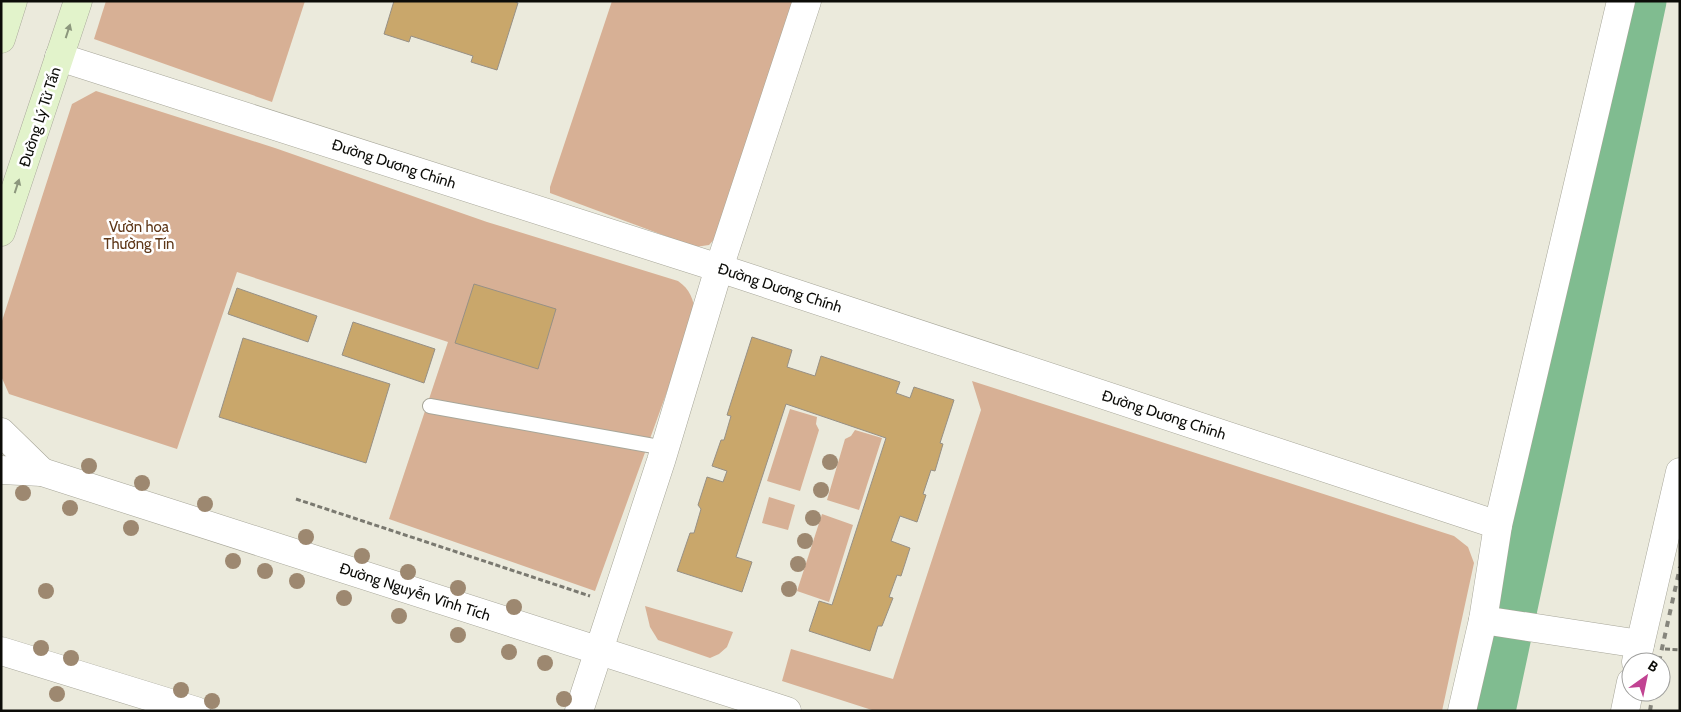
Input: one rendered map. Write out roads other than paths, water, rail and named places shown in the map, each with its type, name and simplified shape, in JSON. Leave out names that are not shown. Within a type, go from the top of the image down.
[{"type":"street","points":[[1,39],[14,1]]},
{"type":"street","name":"Đường Lý Tử Tấn","points":[[1,232],[78,1]]},
{"type":"street","points":[[579,711],[665,448],[719,268],[807,1]]},
{"type":"street","points":[[1462,711],[1497,623],[1498,524],[1621,1]]},
{"type":"street","name":"Đường Dương Chính","points":[[59,57],[719,268],[1498,524]]},
{"type":"street","points":[[1,432],[42,472]]},
{"type":"street","points":[[1,470],[42,472]]},
{"type":"street","name":"Đường Nguyễn Vĩnh Tích","points":[[42,472],[788,711]]},
{"type":"street","points":[[1638,652],[1680,472]]},
{"type":"street","points":[[1497,623],[1633,652]]},
{"type":"street","points":[[1,651],[196,711]]},
{"type":"lane","points":[[430,406],[665,448]]},
{"type":"waterway","points":[[1493,711],[1644,1]]},
{"type":"railway","points":[[1661,652],[1680,567]]},
{"type":"railway","points":[[1650,711],[1651,702]]},
{"type":"park label","name":"Vườn hoa Thường Tín","points":[[139,236]]}]
